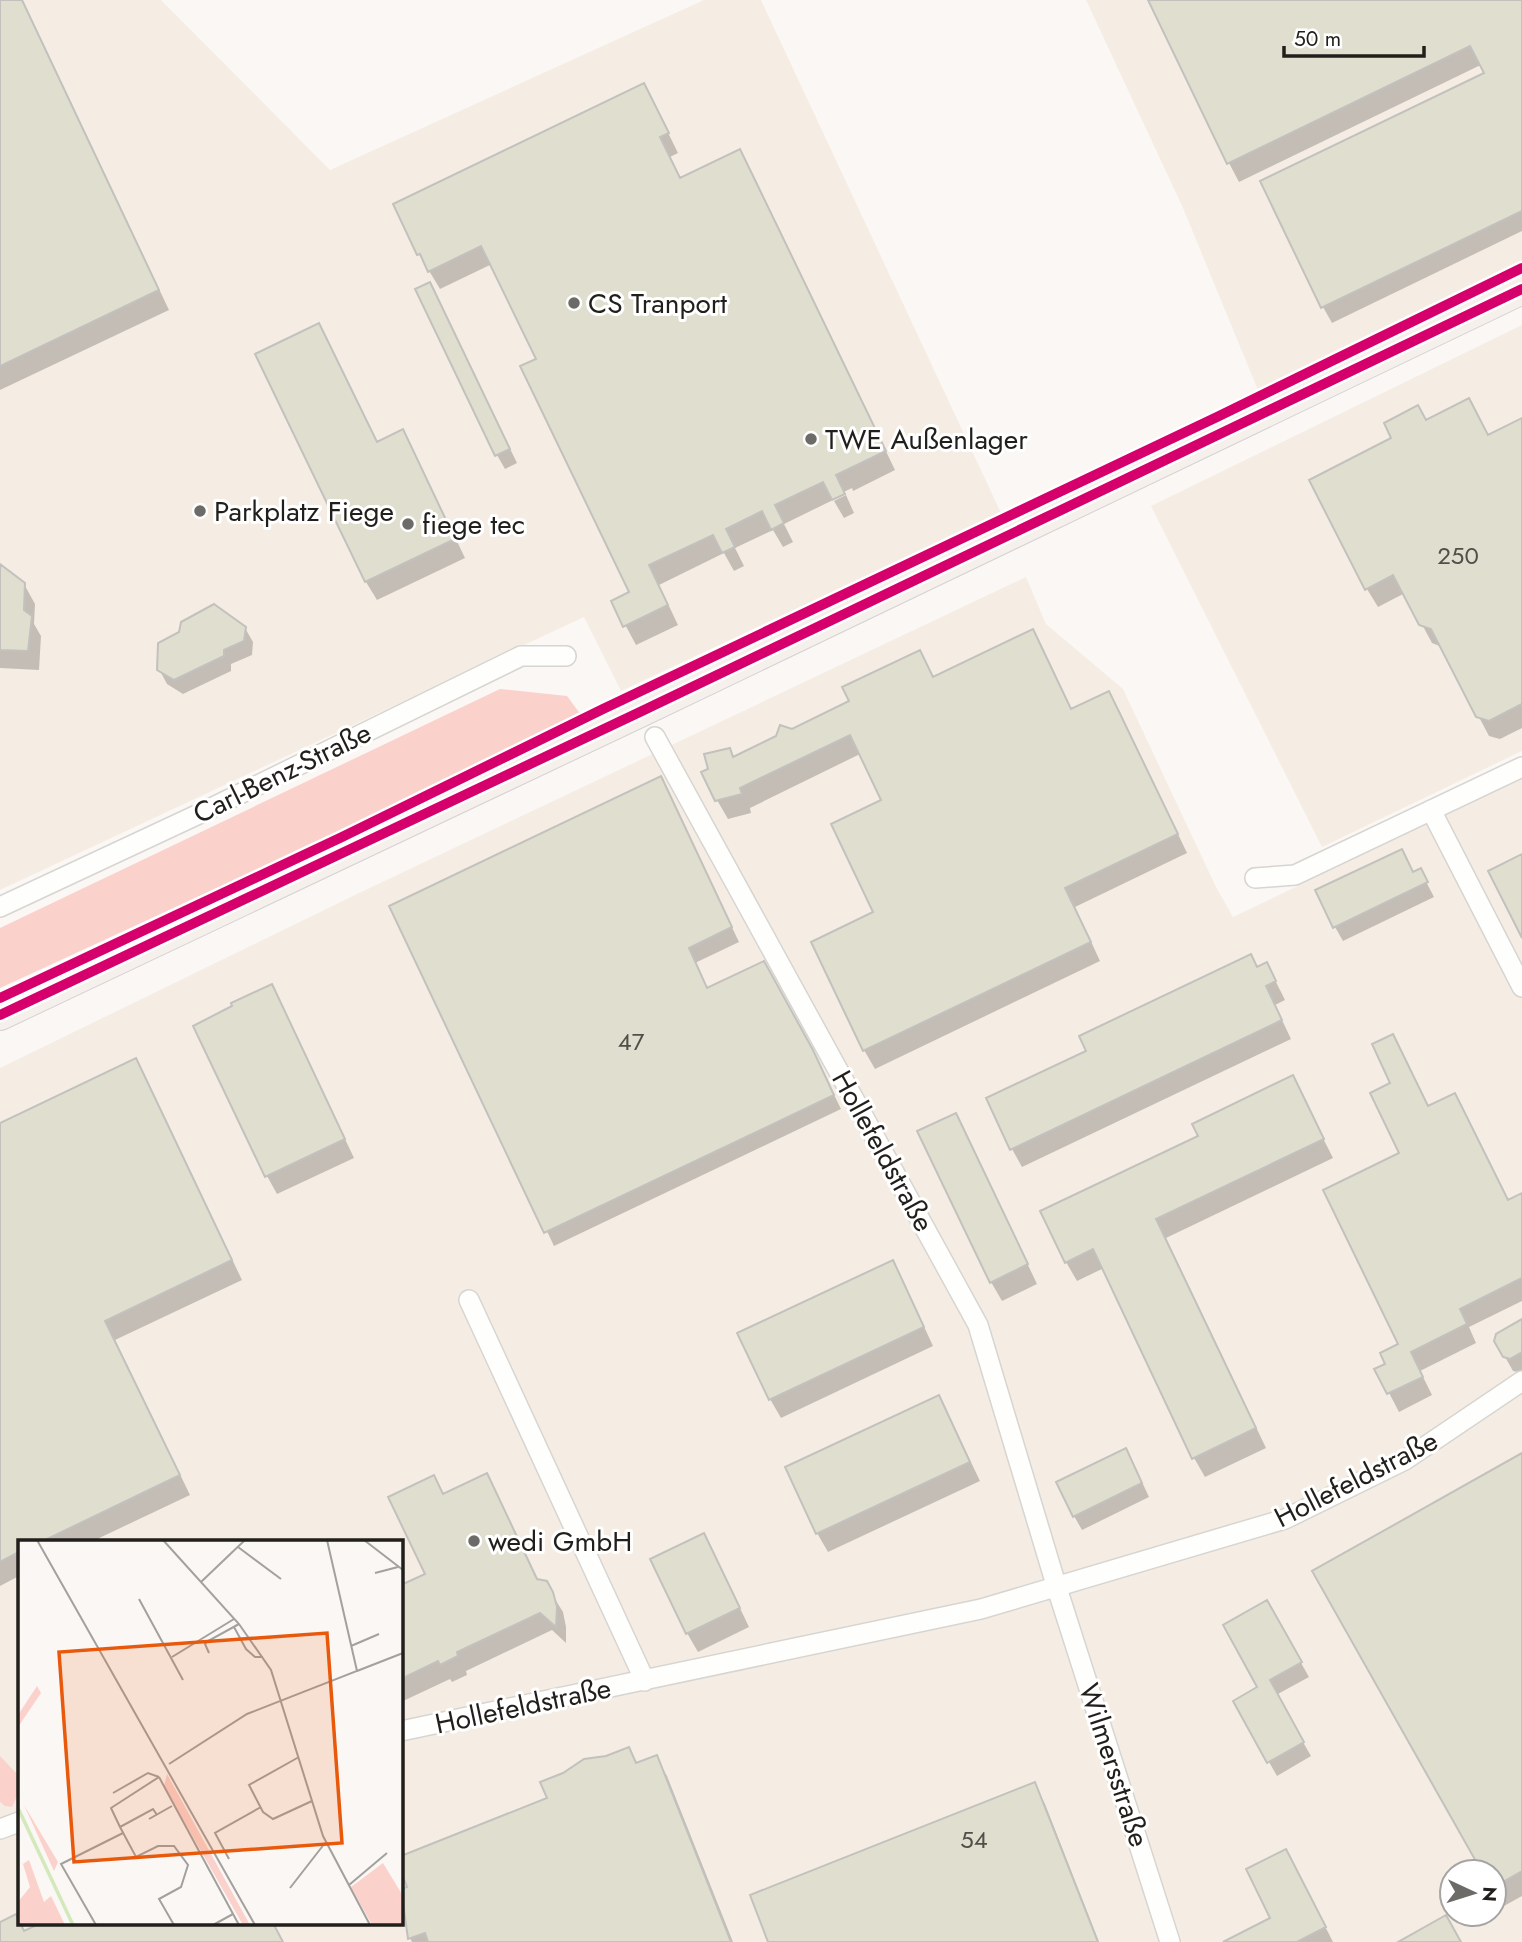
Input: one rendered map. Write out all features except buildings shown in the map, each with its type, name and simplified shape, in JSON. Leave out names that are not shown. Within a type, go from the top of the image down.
[{"type":"main road","points":[[0,1015],[1522,289]]},
{"type":"street","name":"Carl-Benz-Straße","points":[[0,907],[201,813],[521,656],[566,656]]},
{"type":"street","name":"Hollefeldstraße","points":[[655,737],[978,1325],[1057,1588]]},
{"type":"street","points":[[1255,878],[1295,875],[1522,767]]},
{"type":"street","points":[[1431,810],[1522,987]]},
{"type":"street","name":"Hollefeldstraße","points":[[469,1300],[645,1681]]},
{"type":"street","name":"Hollefeldstraße","points":[[402,1731],[981,1609],[1285,1519],[1405,1460],[1522,1381]]},
{"type":"street","name":"Wilmersstraße","points":[[1057,1588],[1170,1942]]},
{"type":"shaded area","points":[[0,0],[161,0],[330,170],[704,0],[761,0],[1001,513],[621,691],[584,617],[0,890]]},
{"type":"shaded area","points":[[1086,0],[1522,0],[1522,271],[1260,395],[1183,208]]},
{"type":"shaded area","points":[[1522,325],[1522,751],[1322,847],[1151,506]]},
{"type":"shaded area","points":[[1026,577],[1046,624],[1123,689],[1216,887],[1233,917],[1522,779],[1522,1942],[0,1942],[0,1068],[355,895]]},
{"type":"shaded area","points":[[500,689],[567,696],[584,719],[0,988],[0,928]]},
{"type":"shaded area","points":[[0,1756],[18,1775],[18,1794],[12,1807],[0,1802]]},
{"type":"cycle path","points":[[0,998],[342,837],[1522,268]]},
{"type":"cycle path","points":[[0,1015],[1522,289]]},
{"type":"place","name":"CS Tranport","points":[[574,303]]},
{"type":"place","name":"TWE Außenlager","points":[[811,439]]},
{"type":"place","name":"Parkplatz Fiege","points":[[200,511]]},
{"type":"place","name":"fiege tec","points":[[408,524]]},
{"type":"place","name":"wedi GmbH","points":[[474,1541]]}]
